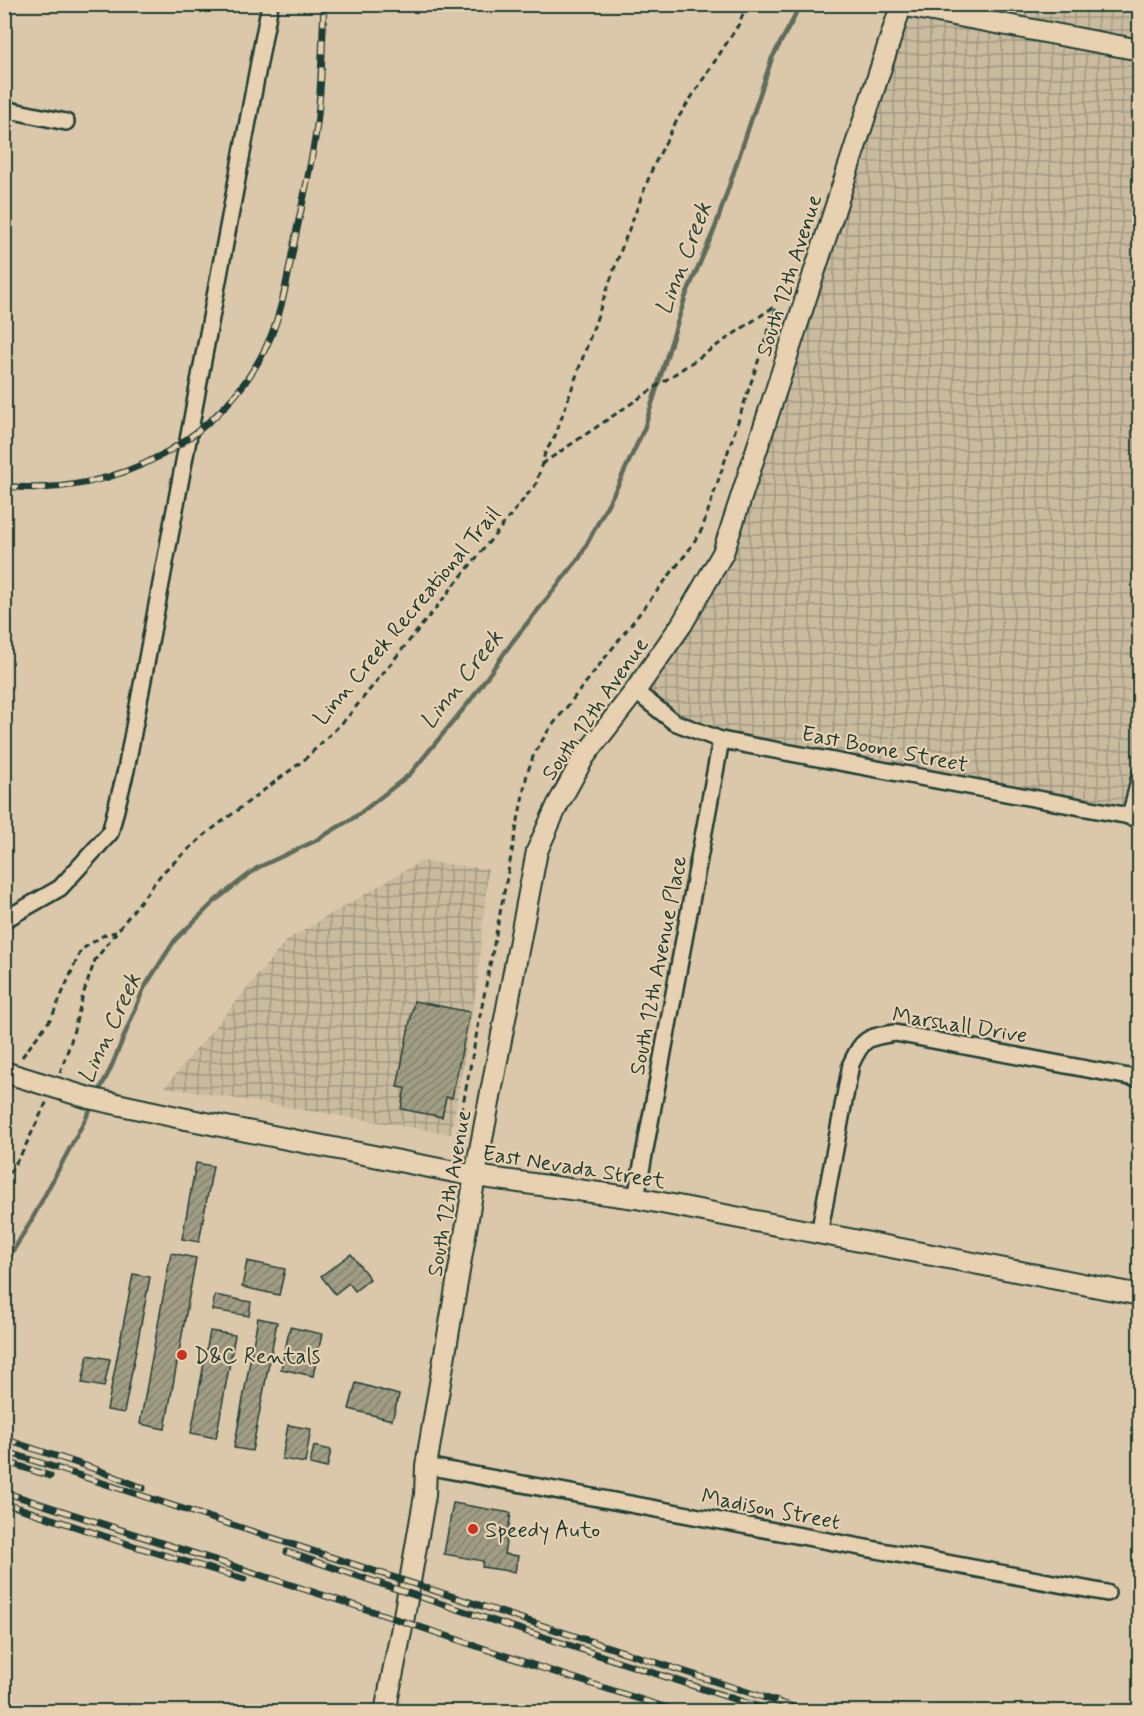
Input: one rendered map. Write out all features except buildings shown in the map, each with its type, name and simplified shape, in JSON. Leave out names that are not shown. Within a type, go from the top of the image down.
[{"type":"main road","points":[[898,5],[924,7],[1140,50]]},
{"type":"main road","name":"South 12th Avenue","points":[[385,1712],[404,1622],[425,1495],[426,1466],[475,1176],[537,851],[557,806],[584,757],[635,691],[682,624],[723,554],[898,5]]},
{"type":"main road","name":"East Nevada Street","points":[[4,1072],[89,1098],[475,1176],[636,1198],[1140,1295]]},
{"type":"main road","name":"South 12th Avenue","points":[[375,1712],[397,1578],[414,1498],[426,1466]]},
{"type":"street","points":[[4,920],[60,888],[110,833],[126,770],[270,4]]},
{"type":"street","points":[[4,109],[66,122]]},
{"type":"street","name":"East Boone Street","points":[[635,691],[674,722],[721,740],[1135,818]]},
{"type":"street","name":"South 12th Avenue Place","points":[[636,1198],[721,740]]},
{"type":"street","points":[[1135,818],[1140,776]]},
{"type":"street","name":"Marshall Drive","points":[[819,1234],[851,1064],[860,1045],[876,1035],[895,1033],[1140,1079]]},
{"type":"street","name":"Madison Street","points":[[426,1466],[1107,1593]]},
{"type":"path","name":"Linn Creek Recreational Trail","points":[[58,1080],[95,960],[163,872],[207,833],[304,760],[346,719],[536,484],[545,453],[555,436],[653,167],[678,118],[739,24],[747,4]]},
{"type":"path","points":[[542,464],[777,305]]},
{"type":"path","points":[[22,1057],[52,1017],[81,950],[104,934],[116,932]]},
{"type":"path","points":[[4,1182],[23,1151],[48,1098]]},
{"type":"shaded area","points":[[901,5],[1139,5],[1139,818],[721,740],[674,722],[635,691],[723,553]]},
{"type":"shaded area","points":[[421,861],[488,869],[478,978],[451,1134],[165,1087],[287,940]]},
{"type":"waterway","name":"Linn Creek","points":[[97,1095],[110,1070],[144,988],[175,940],[216,900],[257,868],[315,841],[358,815],[410,774],[470,701],[513,641],[580,557],[644,429],[686,295],[715,228],[772,58],[799,4]]},
{"type":"waterway","name":"Linn Creek","points":[[4,1266],[31,1221],[94,1103]]},
{"type":"railway","points":[[4,486],[45,488],[86,483],[125,471],[163,454],[197,432],[227,405],[252,373],[271,336],[279,311],[309,170],[320,100],[324,4]]},
{"type":"railway","points":[[4,1439],[98,1470],[143,1488]]},
{"type":"railway","points":[[4,1451],[809,1712]]},
{"type":"railway","points":[[4,1461],[50,1476]]},
{"type":"railway","points":[[4,1492],[680,1712]]},
{"type":"railway","points":[[4,1503],[244,1579]]},
{"type":"railway","points":[[287,1552],[774,1712]]},
{"type":"place","name":"D&C Rentals","points":[[182,1355]]},
{"type":"place","name":"Speedy Auto","points":[[473,1529]]}]
